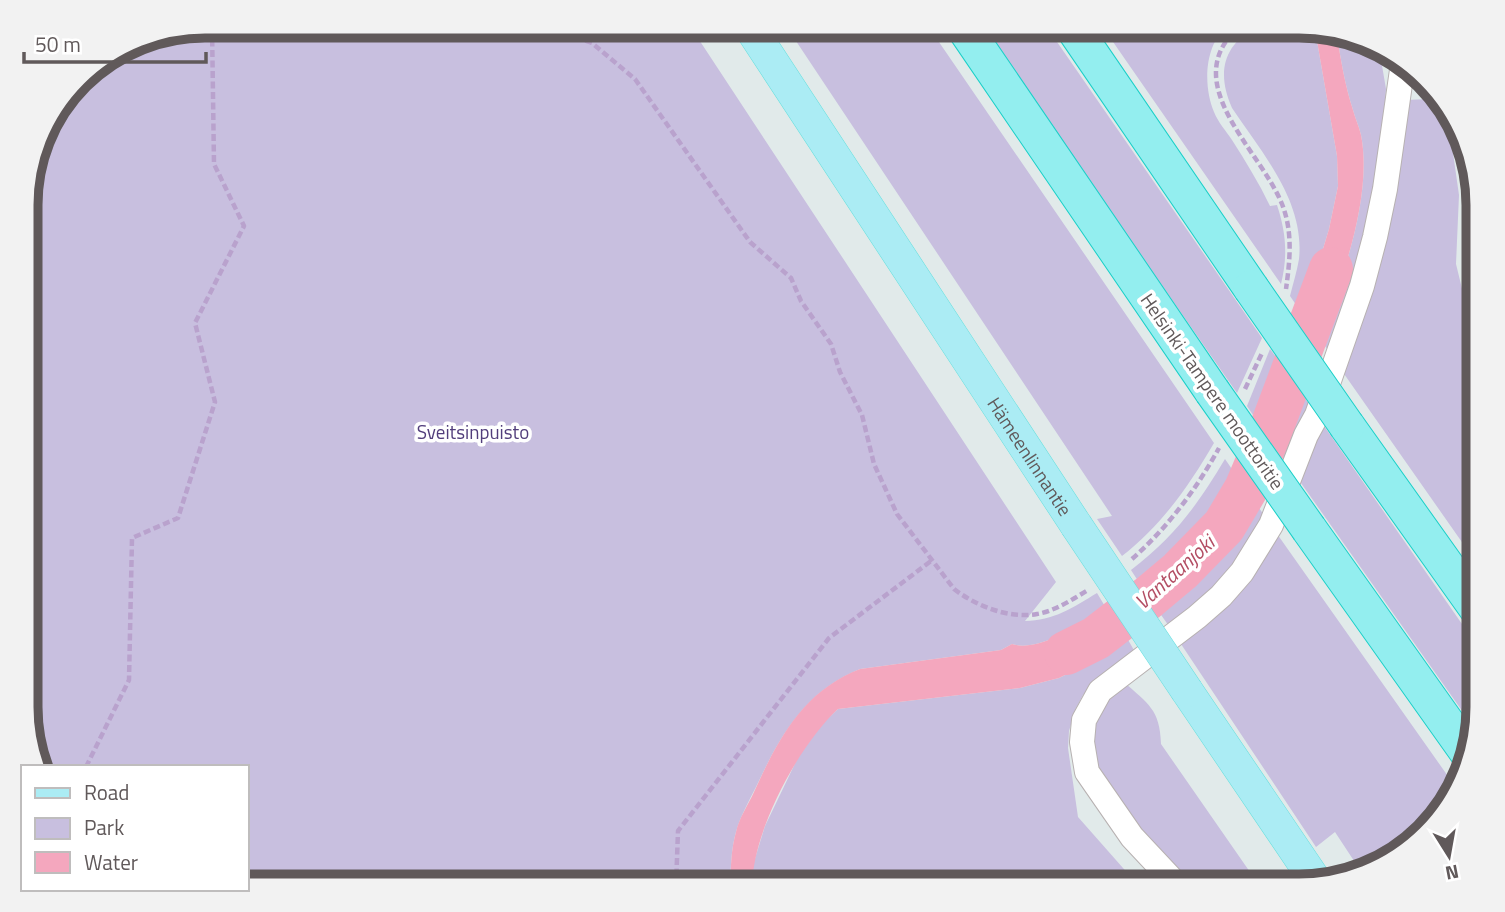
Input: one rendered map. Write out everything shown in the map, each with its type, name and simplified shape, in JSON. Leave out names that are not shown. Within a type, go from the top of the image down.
[{"type":"highway","name":"Helsinki-Tampere moottoritie","points":[[972,38],[1228,391],[1309,529],[1462,744]]},
{"type":"highway","points":[[1080,38],[1251,288],[1466,593]]},
{"type":"main road","name":"Hämeenlinnantie","points":[[757,38],[1076,525],[1310,873]]},
{"type":"lane","points":[[1165,873],[1132,837],[1087,772],[1082,742],[1084,720],[1100,691],[1221,596],[1242,572],[1271,525],[1306,435],[1317,415],[1362,286],[1385,189],[1402,73]]},
{"type":"path","points":[[1229,38],[1222,46],[1217,62],[1217,88],[1222,107],[1260,164],[1282,205],[1289,228],[1290,247],[1286,290]]},
{"type":"path","points":[[87,765],[129,680],[132,538],[178,518],[215,402],[195,323],[244,226],[214,164],[212,39]]},
{"type":"path","points":[[580,39],[592,43],[635,79],[750,242],[790,278],[801,301],[831,344],[840,372],[862,415],[874,464],[897,514],[954,589],[987,608],[1012,614],[1037,614],[1055,608],[1093,587]]},
{"type":"path","points":[[1228,391],[1266,344]]},
{"type":"path","points":[[1127,564],[1155,539],[1178,510],[1202,476],[1223,438]]},
{"type":"path","points":[[676,874],[678,831],[829,638],[931,561]]},
{"type":"green space","points":[[794,38],[936,38],[1214,443],[1173,504],[1149,532],[1122,556],[1097,519],[1112,516]]},
{"type":"green space","points":[[990,38],[1054,38],[1262,338],[1237,393]]},
{"type":"green space","points":[[1110,38],[1217,38],[1208,66],[1210,102],[1270,206],[1277,205],[1285,244],[1281,284]]},
{"type":"green space","points":[[1242,38],[1300,38],[1317,41],[1337,156],[1338,186],[1329,229],[1303,315],[1290,296],[1299,259],[1295,217],[1279,179],[1232,108],[1227,96],[1224,72],[1230,52]]},
{"type":"green space","name":"Sveitsinpuisto","points":[[195,39],[698,39],[1056,582],[1025,621],[1054,616],[1097,593],[1106,608],[1048,641],[1023,646],[1012,644],[1001,650],[860,669],[841,678],[809,703],[785,733],[745,809],[734,838],[731,874],[248,874],[248,765],[49,765],[44,750],[38,706],[38,206],[44,162],[51,142],[67,113],[95,80],[122,61],[152,47]]},
{"type":"green space","points":[[1338,43],[1381,60],[1386,89],[1378,193],[1331,355],[1319,337],[1346,265],[1353,238],[1363,184],[1364,159],[1361,135]]},
{"type":"green space","points":[[1428,99],[1445,126],[1453,153],[1459,195],[1456,264],[1466,301],[1466,548],[1342,371],[1407,100]]},
{"type":"green space","points":[[1270,349],[1282,365],[1259,424],[1247,406]]},
{"type":"green space","points":[[1301,392],[1311,407],[1289,466],[1278,451],[1285,427]]},
{"type":"green space","points":[[1322,423],[1466,630],[1466,716],[1296,476]]},
{"type":"green space","points":[[1225,459],[1236,475],[1212,516],[1175,555],[1140,584],[1131,570],[1184,520]]},
{"type":"green space","points":[[1256,504],[1267,519],[1239,562],[1171,629],[1159,612],[1212,561]]},
{"type":"green space","points":[[1275,531],[1450,779],[1421,821],[1414,821],[1414,828],[1373,856],[1356,864],[1335,832],[1316,847],[1179,641]]},
{"type":"green space","points":[[1127,638],[1135,652],[1083,695],[1076,708],[1069,731],[1068,748],[1078,817],[1128,873],[753,874],[765,826],[802,749],[838,709],[1020,688],[1059,678],[1096,660]]},
{"type":"green space","points":[[1124,682],[1140,696],[1155,715],[1161,744],[1251,873],[1171,873],[1135,835],[1095,761],[1093,733],[1096,714]]},
{"type":"water","points":[[1315,39],[1338,43],[1361,135],[1364,159],[1363,184],[1353,238],[1346,265],[1319,337],[1303,315],[1329,229],[1338,186],[1337,156]]},
{"type":"water","points":[[1282,365],[1301,392],[1285,427],[1278,451],[1259,424]]},
{"type":"water","points":[[1236,475],[1256,504],[1212,561],[1159,612],[1140,584],[1175,555],[1212,516]]},
{"type":"water","points":[[1106,608],[1127,638],[1096,660],[1059,678],[1020,688],[838,709],[808,745],[780,791],[760,840],[753,874],[731,874],[733,845],[741,817],[783,736],[808,704],[823,690],[860,669],[1001,650],[1012,644],[1035,644],[1048,641]]},
{"type":"waterway","name":"Vantaanjoki","points":[[1066,653],[1096,638],[1149,597],[1180,571],[1224,526],[1246,489],[1268,437],[1331,269]]}]
